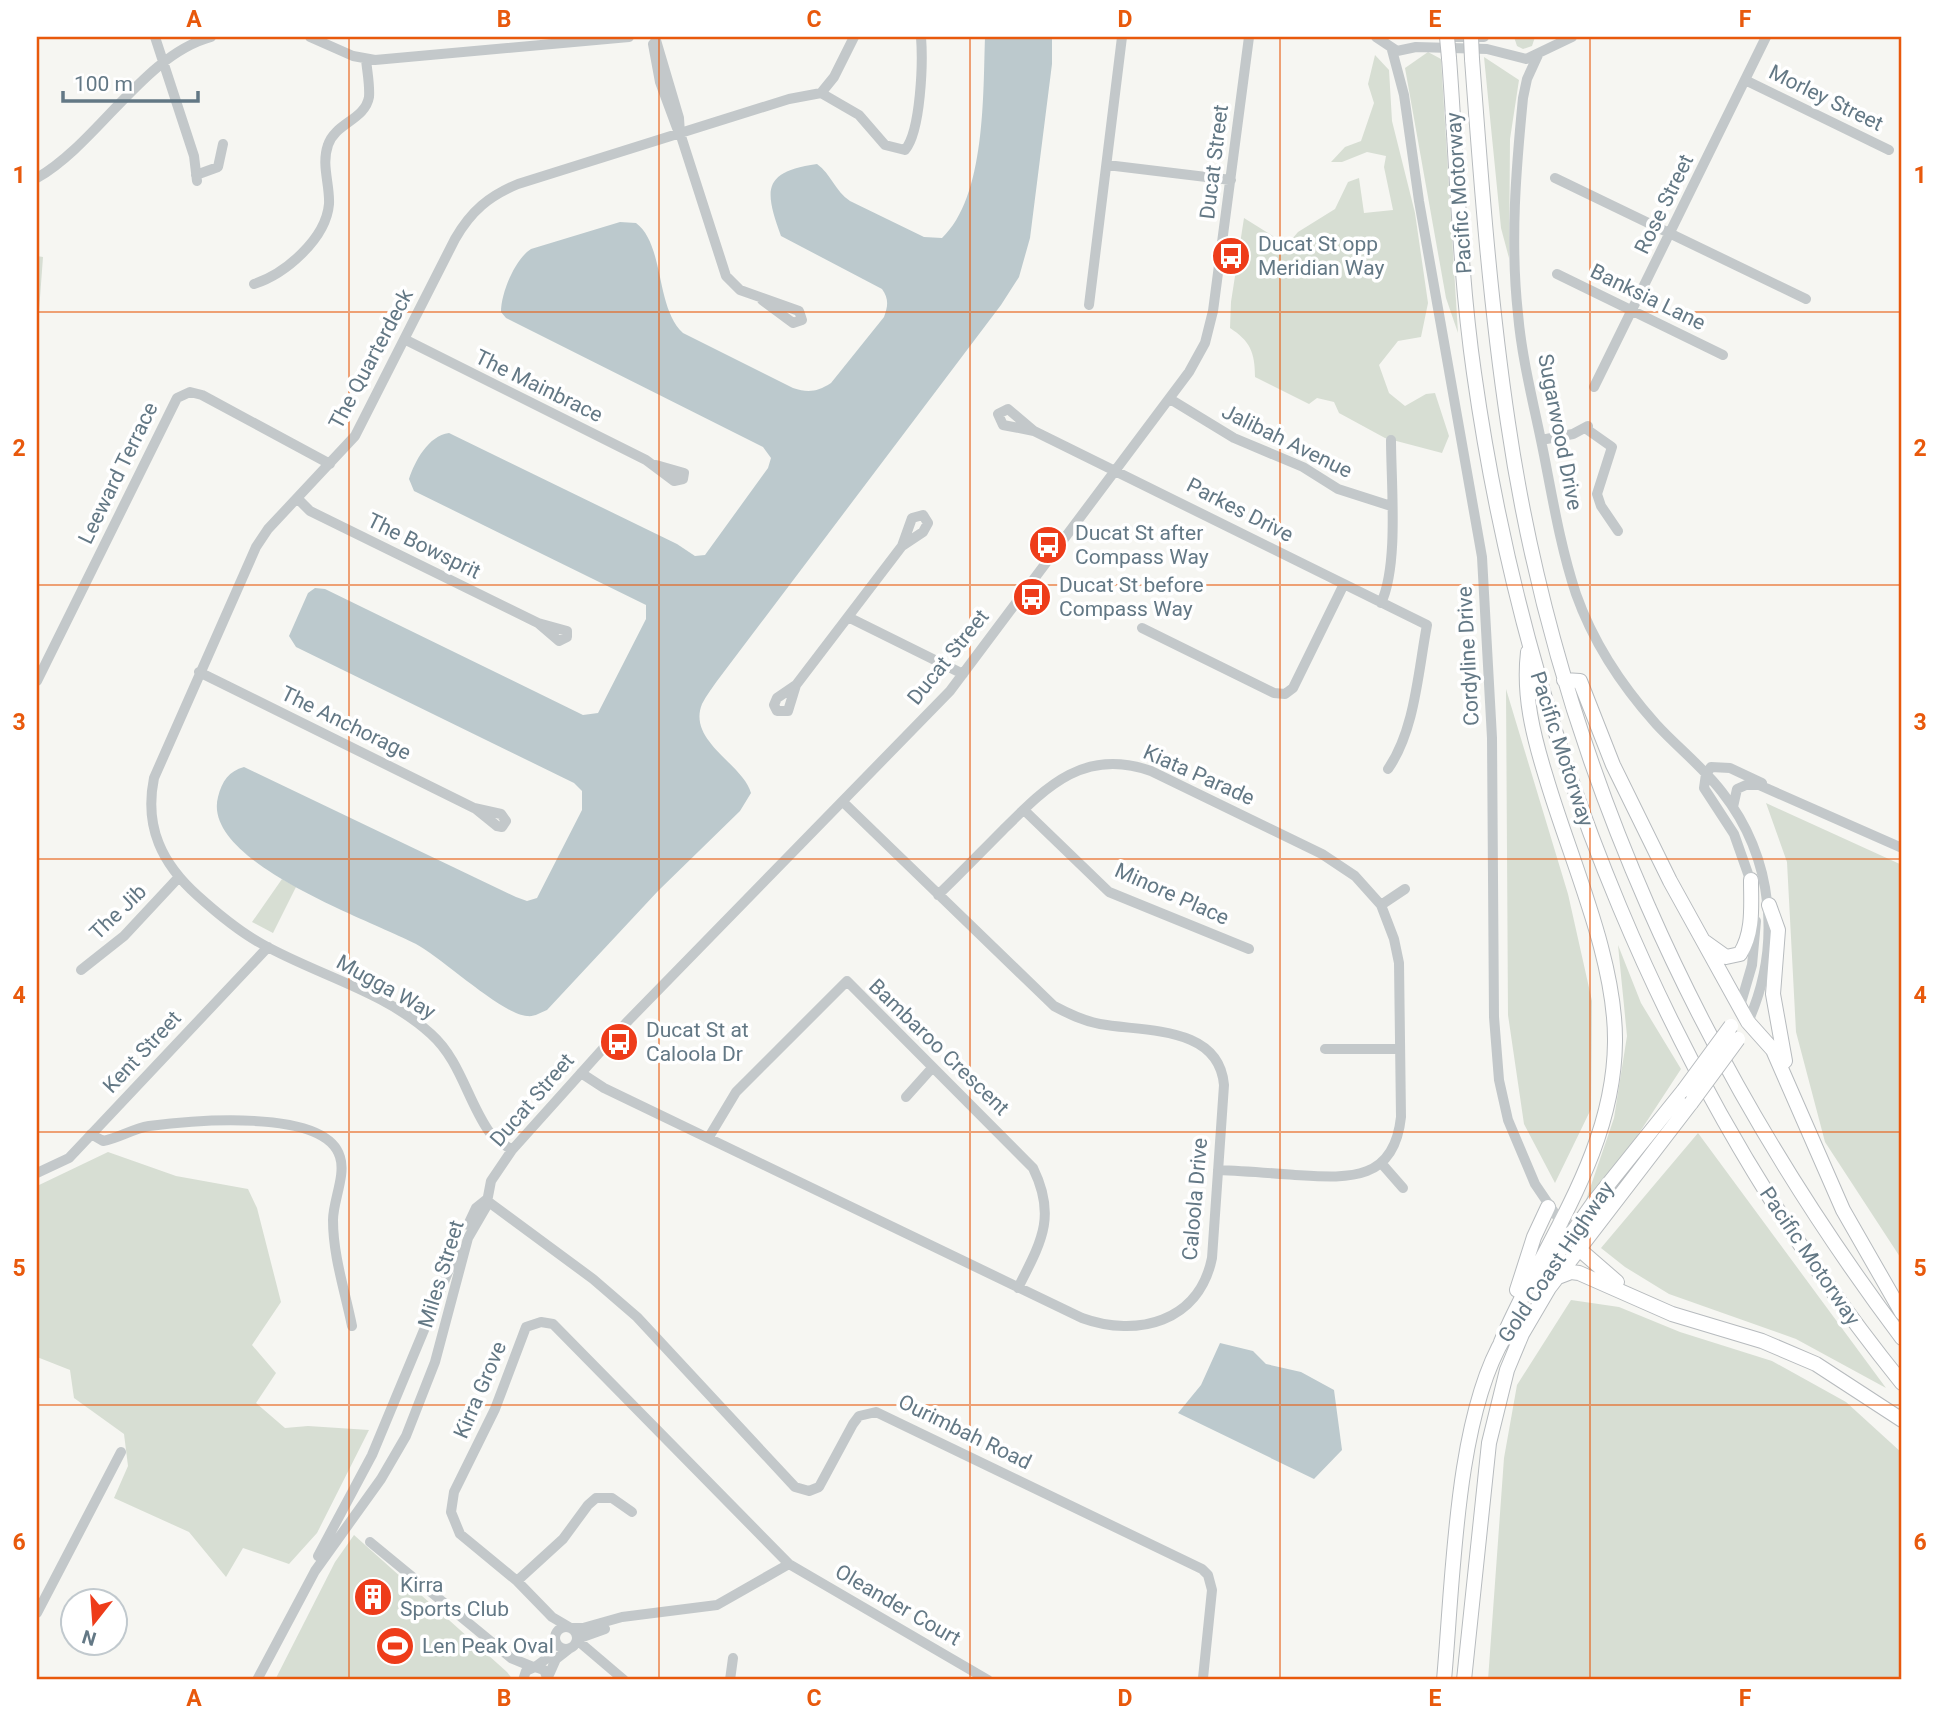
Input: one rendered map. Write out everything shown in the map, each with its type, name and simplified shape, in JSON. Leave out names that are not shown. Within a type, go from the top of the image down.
[{"type":"highway","name":"Pacific Motorway","points":[[1446,37],[1473,369],[1490,470],[1529,644],[1560,746],[1606,879],[1681,1043],[1753,1173],[1847,1312],[1902,1383]]},
{"type":"highway","name":"Pacific Motorway","points":[[1471,37],[1492,286],[1508,423],[1537,569],[1564,680],[1616,828],[1657,929],[1702,1025],[1777,1159],[1902,1338]]},
{"type":"highway","points":[[1529,644],[1524,679],[1533,734],[1567,850],[1601,945],[1611,995],[1615,1042],[1606,1111],[1586,1175],[1564,1231]]},
{"type":"highway","points":[[1564,680],[1580,681],[1613,765],[1701,940],[1748,1022],[1769,1042],[1790,1084],[1843,1210],[1902,1312]]},
{"type":"highway","points":[[1701,940],[1726,957],[1740,954],[1750,922],[1751,880]]},
{"type":"highway","points":[[1769,905],[1779,935],[1774,986],[1776,1019],[1790,1084]]},
{"type":"highway","name":"Gold Coast Highway","points":[[1464,1680],[1492,1423],[1515,1350],[1556,1279],[1688,1096],[1731,1026],[1740,1006]]},
{"type":"highway","name":"Gold Coast Highway","points":[[1444,1680],[1468,1452],[1481,1393],[1501,1342],[1564,1231],[1688,1096],[1738,1039],[1748,1022]]},
{"type":"highway","points":[[1501,1342],[1534,1237],[1548,1207]]},
{"type":"highway","points":[[1578,1249],[1648,1304]]},
{"type":"highway","points":[[1556,1279],[1577,1272],[1648,1304],[1762,1341],[1815,1364],[1902,1420]]},
{"type":"street","points":[[155,37],[194,156],[196,178],[218,167],[223,144]]},
{"type":"street","points":[[37,178],[64,157],[187,44],[211,37]]},
{"type":"street","points":[[310,37],[348,55],[366,59],[629,37]]},
{"type":"street","points":[[655,37],[679,118],[680,134],[726,276],[734,286],[761,300]]},
{"type":"street","points":[[854,37],[834,77],[821,93],[859,115],[884,144],[905,150],[911,140],[916,112],[922,61],[921,37]]},
{"type":"street","points":[[1089,305],[1122,37]]},
{"type":"street","name":"Ducat Street","points":[[486,1200],[491,1181],[512,1150],[581,1073],[939,704],[1170,399],[1197,358],[1209,333],[1249,37]]},
{"type":"street","points":[[1446,37],[1484,37]]},
{"type":"street","name":"Sugarwood Drive","points":[[1544,37],[1527,79],[1523,98],[1514,260],[1518,317],[1541,440],[1573,582],[1600,647],[1625,688],[1706,774],[1733,807],[1756,852],[1769,905],[1765,970],[1748,1022]]},
{"type":"street","points":[[1383,42],[1416,47],[1477,48],[1526,59],[1572,37]]},
{"type":"street","name":"Rose Street","points":[[1594,387],[1766,37]]},
{"type":"street","name":"Cordyline Drive","points":[[1383,42],[1404,95],[1419,201],[1483,569],[1492,738],[1494,1017],[1499,1080],[1517,1144],[1548,1207],[1578,1249]]},
{"type":"street","points":[[254,284],[280,271],[303,251],[325,220],[329,203],[325,167],[327,147],[336,130],[366,104],[366,59]]},
{"type":"street","name":"Morley Street","points":[[1745,80],[1889,150]]},
{"type":"street","name":"The Quarterdeck","points":[[268,947],[229,923],[179,877],[162,854],[154,834],[152,791],[158,766],[262,537],[355,436],[467,219],[484,201],[518,184],[821,93]]},
{"type":"street","points":[[1107,165],[1231,180]]},
{"type":"street","points":[[1555,177],[1806,299]]},
{"type":"street","name":"Banksia Lane","points":[[1557,274],[1723,355]]},
{"type":"street","name":"The Mainbrace","points":[[406,340],[656,466]]},
{"type":"street","name":"Leeward Terrace","points":[[37,681],[177,398],[190,392],[202,395],[330,464]]},
{"type":"street","name":"Jalibah Avenue","points":[[1170,399],[1234,438],[1303,467],[1338,489],[1391,506]]},
{"type":"street","points":[[1541,440],[1573,434],[1587,427],[1612,447],[1597,494],[1601,506],[1618,531]]},
{"type":"street","name":"Parkes Drive","points":[[1034,431],[1427,625],[1408,723],[1399,754],[1388,769]]},
{"type":"street","points":[[1381,603],[1388,589],[1391,440]]},
{"type":"street","name":"The Bowsprit","points":[[297,498],[310,511],[538,624]]},
{"type":"street","points":[[796,685],[902,546]]},
{"type":"street","points":[[1142,628],[1274,693],[1285,694],[1293,688],[1344,584]]},
{"type":"street","points":[[848,617],[963,674]]},
{"type":"street","name":"The Anchorage","points":[[200,672],[476,808]]},
{"type":"street","name":"Kiata Parade","points":[[938,895],[1046,788],[1073,772],[1105,764],[1139,767],[1339,863],[1356,876],[1381,905],[1394,939],[1399,963],[1400,1127],[1392,1150],[1382,1164]]},
{"type":"street","points":[[1706,774],[1714,766],[1730,768],[1795,800]]},
{"type":"street","name":"Sugarwood Drive","points":[[1706,774],[1704,788],[1734,834],[1751,880],[1756,909],[1754,951],[1740,1006]]},
{"type":"street","points":[[1733,807],[1736,791],[1749,785],[1761,786],[1902,848]]},
{"type":"street","name":"Caloola Drive","points":[[581,1073],[598,1085],[1070,1313],[1108,1326],[1134,1328],[1168,1317],[1194,1295],[1211,1265],[1219,1170],[1224,1085],[1222,1070],[1214,1054],[1187,1038],[1083,1020],[1054,1006],[843,802]]},
{"type":"street","name":"Minore Place","points":[[1024,810],[1109,892],[1249,949]]},
{"type":"street","name":"The Jib","points":[[81,971],[119,942],[179,877]]},
{"type":"street","points":[[1381,905],[1405,889]]},
{"type":"street","name":"Kent Street","points":[[37,1173],[64,1162],[268,947]]},
{"type":"street","name":"Mugga Way","points":[[268,947],[386,1004],[430,1033],[457,1069],[487,1129],[512,1150]]},
{"type":"street","name":"Bambaroo Crescent","points":[[709,1137],[736,1092],[847,981],[1027,1160],[1042,1189],[1046,1213],[1043,1236],[1018,1288]]},
{"type":"street","points":[[1325,1049],[1400,1049]]},
{"type":"street","points":[[906,1097],[932,1068]]},
{"type":"street","points":[[91,1134],[103,1141],[148,1126],[248,1120],[281,1122],[317,1133],[333,1144],[340,1156],[341,1170],[334,1199],[336,1253],[352,1326]]},
{"type":"street","points":[[1219,1170],[1338,1177],[1363,1174],[1382,1164],[1403,1188]]},
{"type":"street","name":"Miles Street","points":[[298,1600],[406,1436],[435,1362],[461,1257],[473,1225],[485,1209],[486,1200]]},
{"type":"street","name":"Miles Street","points":[[257,1680],[388,1418],[473,1211],[486,1200]]},
{"type":"street","name":"Ourimbah Road","points":[[486,1200],[593,1279],[637,1317],[795,1487],[809,1491],[819,1487],[859,1416],[876,1412],[1202,1569],[1208,1575],[1212,1590],[1203,1678]]},
{"type":"street","name":"Kirra Grove","points":[[570,1627],[552,1617],[517,1581],[460,1534],[451,1513],[454,1492],[495,1409],[526,1327],[541,1322],[552,1324],[789,1564]]},
{"type":"street","points":[[37,1613],[121,1452]]},
{"type":"street","points":[[517,1581],[562,1539],[587,1505],[596,1498],[612,1498],[632,1512]]},
{"type":"street","points":[[370,1542],[512,1658],[544,1670],[548,1679]]},
{"type":"street","points":[[523,1679],[526,1671],[546,1659],[561,1628],[583,1628],[622,1617],[717,1605],[789,1564]]},
{"type":"street","name":"Oleander Court","points":[[789,1564],[988,1680]]},
{"type":"street","points":[[552,1617],[555,1639],[560,1647],[644,1616]]},
{"type":"street","points":[[570,1627],[574,1644],[589,1652],[624,1680]]},
{"type":"street","points":[[548,1679],[556,1659],[574,1644]]},
{"type":"street","points":[[512,1658],[523,1679]]},
{"type":"street","points":[[730,1680],[733,1658]]},
{"type":"shaded area","points":[[985,37],[1052,37],[1052,64],[1030,238],[1019,277],[1001,305],[702,704],[699,717],[702,729],[718,752],[746,782],[751,793],[740,811],[658,891],[547,1010],[530,1016],[503,1006],[416,944],[294,886],[261,866],[235,844],[220,821],[218,797],[227,778],[244,767],[516,897],[527,901],[537,898],[582,810],[582,791],[574,783],[296,647],[289,636],[308,593],[315,588],[325,589],[583,715],[598,713],[646,619],[646,605],[414,491],[409,479],[423,450],[441,435],[449,433],[677,544],[695,556],[705,555],[768,468],[771,458],[763,447],[506,318],[501,312],[502,304],[514,268],[531,249],[620,222],[636,223],[652,246],[668,308],[683,333],[793,388],[812,391],[826,386],[884,317],[887,299],[882,289],[781,236],[772,207],[772,186],[777,178],[786,172],[817,164],[850,201],[924,237],[942,238],[956,220],[967,197],[974,171],[982,114]]},
{"type":"shaded area","points":[[1514,37],[1535,37],[1532,46],[1523,49],[1517,46]]},
{"type":"shaded area","points":[[1428,52],[1441,59],[1458,333],[1446,298],[1405,68]]},
{"type":"shaded area","points":[[1375,55],[1389,70],[1392,121],[1415,213],[1428,303],[1421,337],[1398,341],[1379,365],[1389,393],[1405,406],[1426,394],[1435,393],[1449,436],[1442,453],[1385,438],[1339,413],[1334,402],[1317,398],[1309,404],[1255,377],[1250,348],[1230,328],[1231,302],[1244,218],[1287,245],[1298,232],[1335,209],[1348,182],[1359,178],[1364,213],[1393,210],[1384,167],[1386,156],[1367,152],[1342,162],[1331,162],[1345,147],[1361,141],[1374,103],[1368,84]]},
{"type":"shaded area","points":[[1484,57],[1519,80],[1510,139],[1509,258],[1501,228]]},
{"type":"shaded area","points":[[37,256],[43,257],[37,338]]},
{"type":"shaded area","points":[[1506,689],[1568,894],[1592,1001],[1591,1109],[1555,1183],[1524,1124],[1508,1015]]},
{"type":"shaded area","points":[[1766,803],[1902,865],[1902,1260],[1825,1142],[1796,1032],[1787,862]]},
{"type":"shaded area","points":[[282,879],[296,887],[273,933],[252,922]]},
{"type":"shaded area","points":[[1618,945],[1641,1003],[1681,1069],[1594,1202],[1586,1200],[1614,1118],[1627,1036]]},
{"type":"shaded area","points":[[1698,1133],[1886,1388],[1796,1339],[1669,1294],[1625,1267],[1601,1248]]},
{"type":"shaded area","points":[[108,1152],[176,1176],[248,1189],[257,1208],[281,1302],[252,1345],[276,1373],[256,1403],[285,1428],[308,1426],[369,1430],[317,1533],[289,1564],[243,1548],[226,1577],[189,1532],[114,1498],[128,1466],[124,1434],[74,1398],[70,1370],[37,1357],[37,1186]]},
{"type":"shaded area","points":[[1571,1300],[1619,1307],[1680,1332],[1772,1361],[1846,1402],[1902,1453],[1902,1680],[1488,1680],[1504,1458],[1517,1385]]},
{"type":"shaded area","points":[[1220,1343],[1253,1351],[1266,1364],[1301,1372],[1334,1390],[1342,1450],[1314,1479],[1178,1413],[1201,1385]]},
{"type":"shaded area","points":[[354,1535],[513,1680],[275,1680],[335,1562]]},
{"type":"place","name":"Ducat St opp Meridian Way","points":[[1231,256]]},
{"type":"place","name":"Ducat St after Compass Way","points":[[1048,545]]},
{"type":"place","name":"Ducat St before Compass Way","points":[[1032,597]]},
{"type":"place","name":"Ducat St at Caloola Dr","points":[[619,1042]]},
{"type":"place","name":"Kirra Sports Club","points":[[373,1597]]},
{"type":"place","name":"Len Peak Oval","points":[[395,1646]]}]
